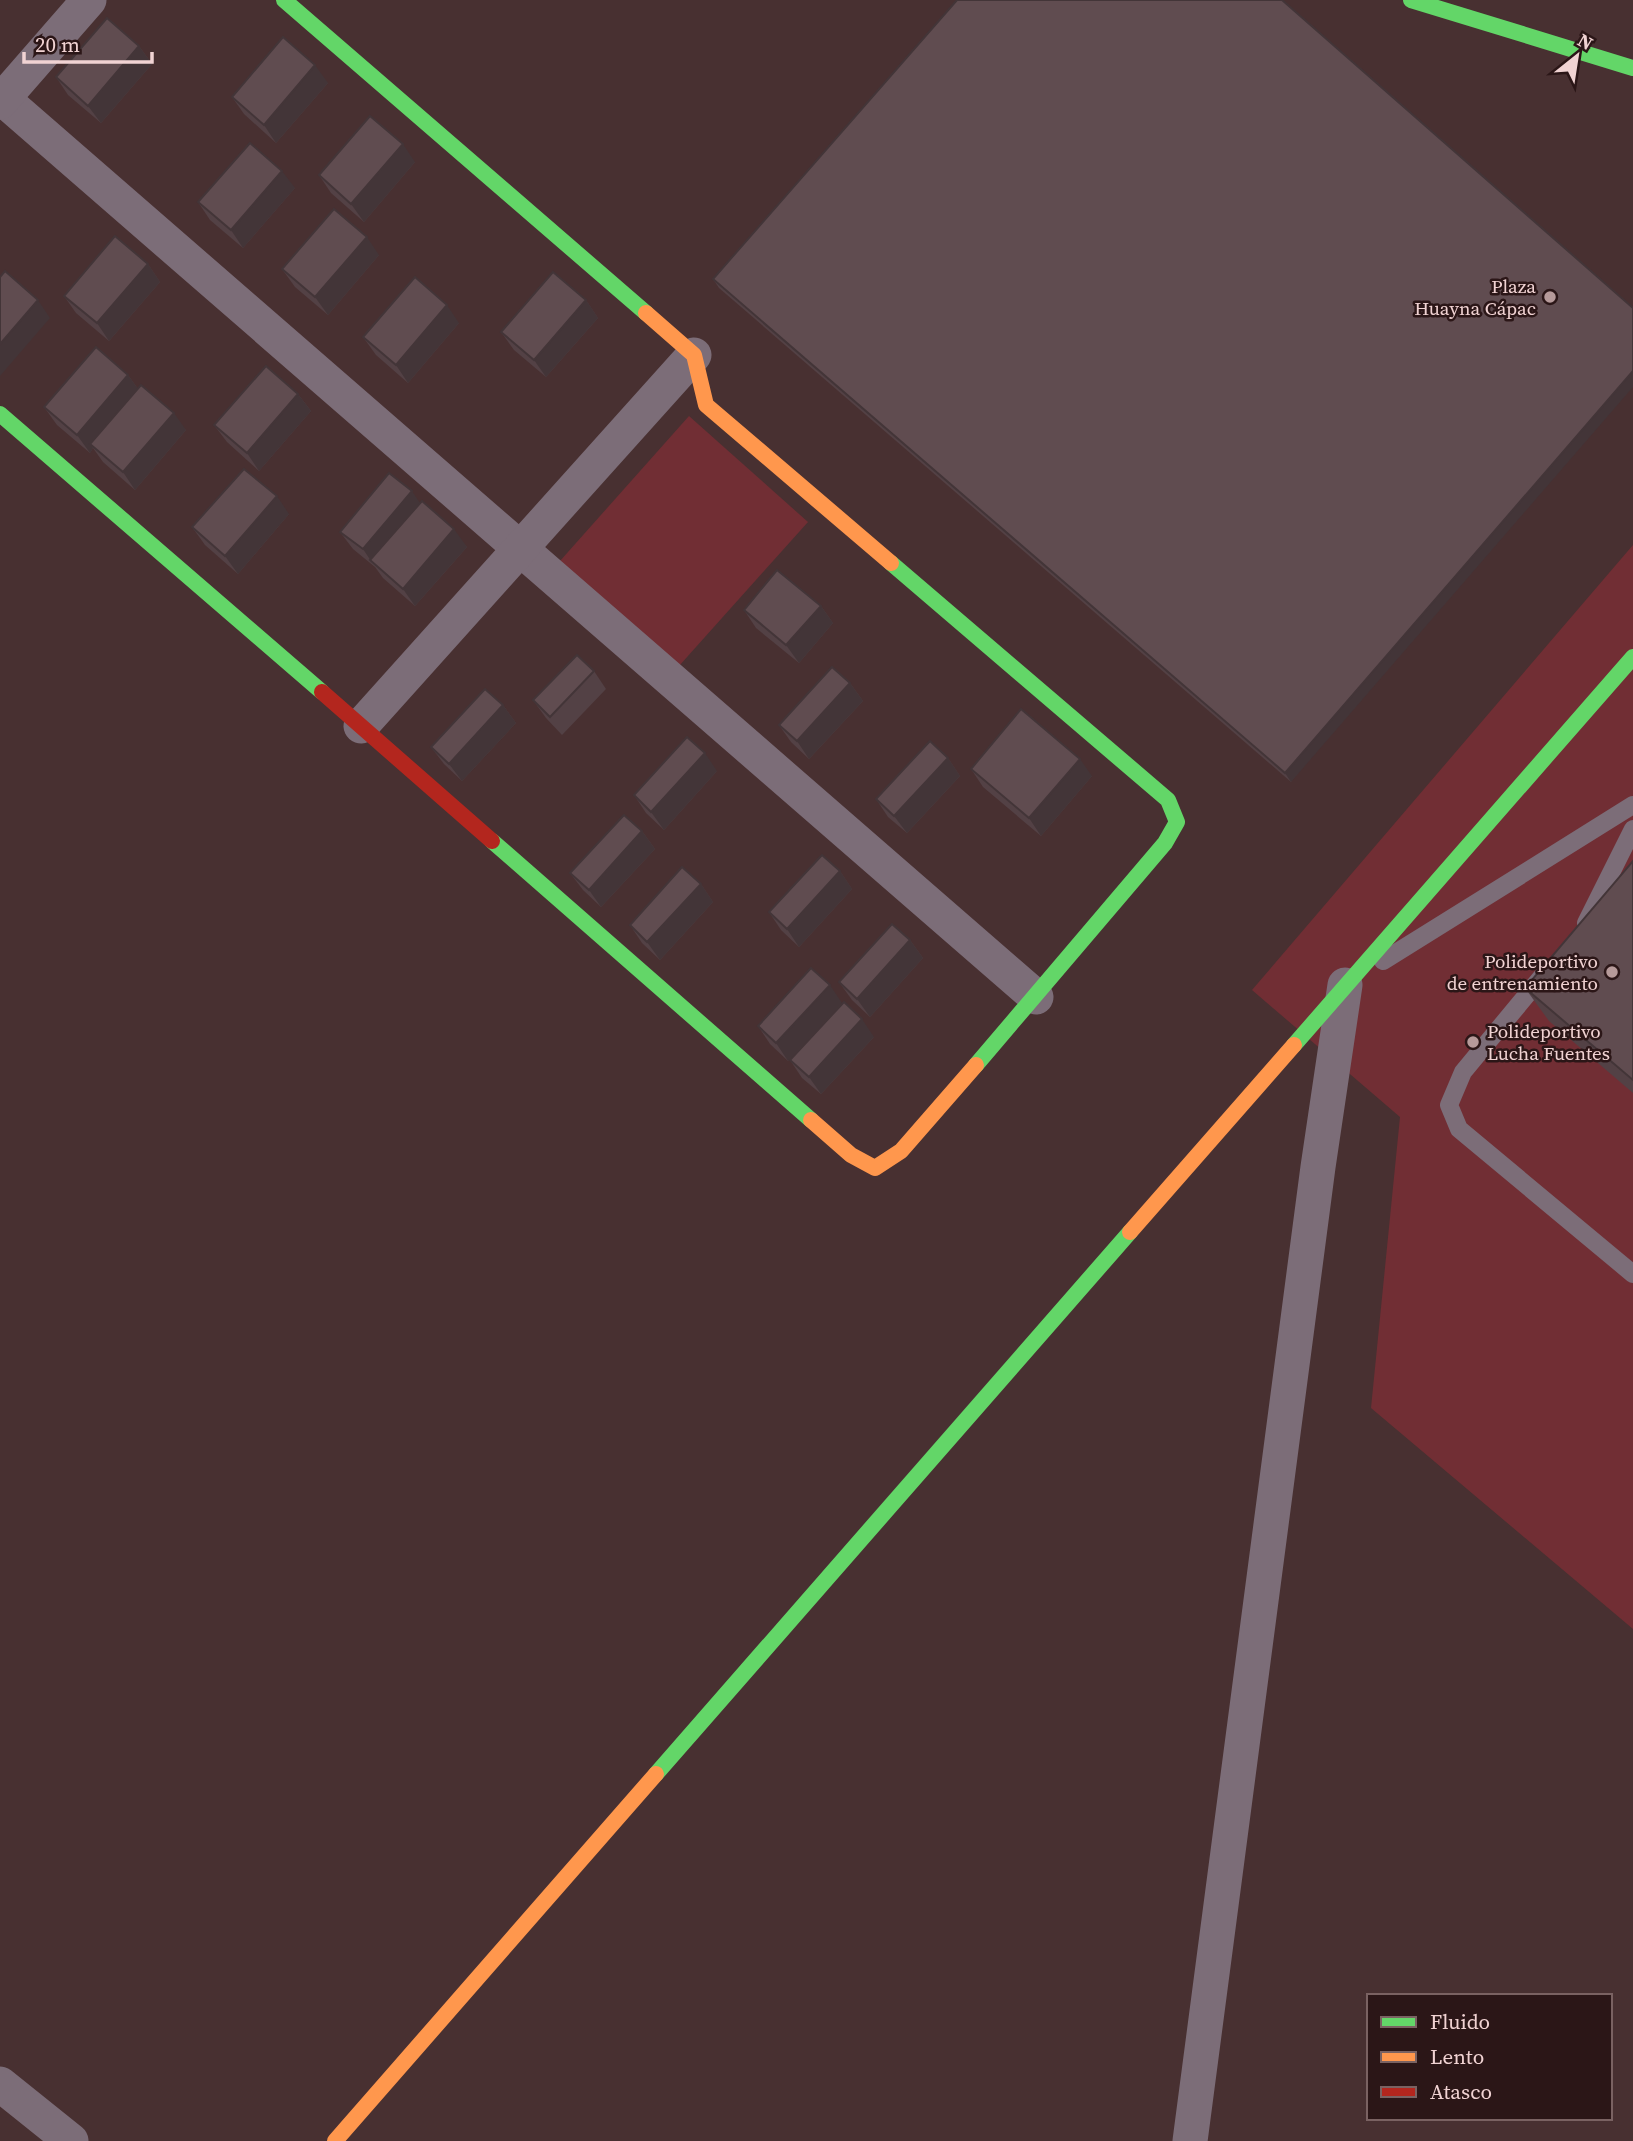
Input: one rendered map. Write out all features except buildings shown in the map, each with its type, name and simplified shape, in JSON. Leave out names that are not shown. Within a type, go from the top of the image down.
[{"type":"street","points":[[89,0],[1,101],[1036,998]]},
{"type":"street","points":[[0,414],[850,1155],[875,1168],[901,1151],[1036,998],[1165,842],[1177,822],[1168,800],[706,404],[694,355],[285,0]]},
{"type":"street","points":[[1411,0],[1633,68]]},
{"type":"street","points":[[361,726],[694,355]]},
{"type":"street","points":[[335,2141],[1633,657]]},
{"type":"street","points":[[1189,2141],[1318,1167],[1345,985]]},
{"type":"street","points":[[0,2084],[71,2141]]},
{"type":"lane","points":[[1345,985],[1633,805]]},
{"type":"lane","points":[[1573,937],[1590,917],[1633,829]]},
{"type":"lane","points":[[1556,958],[1463,1072],[1449,1105],[1459,1129],[1633,1274]]},
{"type":"shaded area","points":[[689,416],[808,522],[679,666],[560,561]]},
{"type":"shaded area","name":"Polideportivo Lucha Fuentes","points":[[1633,545],[1633,1629],[1371,1408],[1400,1117],[1252,990]]},
{"type":"traffic: fast","points":[[284,0],[646,313]]},
{"type":"traffic: fast","points":[[1411,0],[1633,68]]},
{"type":"traffic: fast","points":[[0,414],[322,692]]},
{"type":"traffic: fast","points":[[891,563],[1168,800],[1177,822],[1165,843],[976,1065]]},
{"type":"traffic: fast","points":[[1294,1045],[1633,657]]},
{"type":"traffic: fast","points":[[492,841],[811,1120]]},
{"type":"traffic: fast","points":[[656,1774],[1130,1232]]},
{"type":"traffic: slow","points":[[646,313],[694,355],[706,405],[891,563]]},
{"type":"traffic: slow","points":[[1130,1232],[1294,1045]]},
{"type":"traffic: slow","points":[[811,1120],[851,1155],[875,1168],[901,1151],[976,1065]]},
{"type":"traffic: slow","points":[[335,2141],[656,1774]]},
{"type":"traffic: jam","points":[[322,692],[492,841]]},
{"type":"place","name":"Plaza Huayna Cápac","points":[[1550,297]]},
{"type":"place","name":"Polideportivo de entrenamiento","points":[[1612,972]]},
{"type":"place","name":"Polideportivo Lucha Fuentes","points":[[1473,1042]]}]
